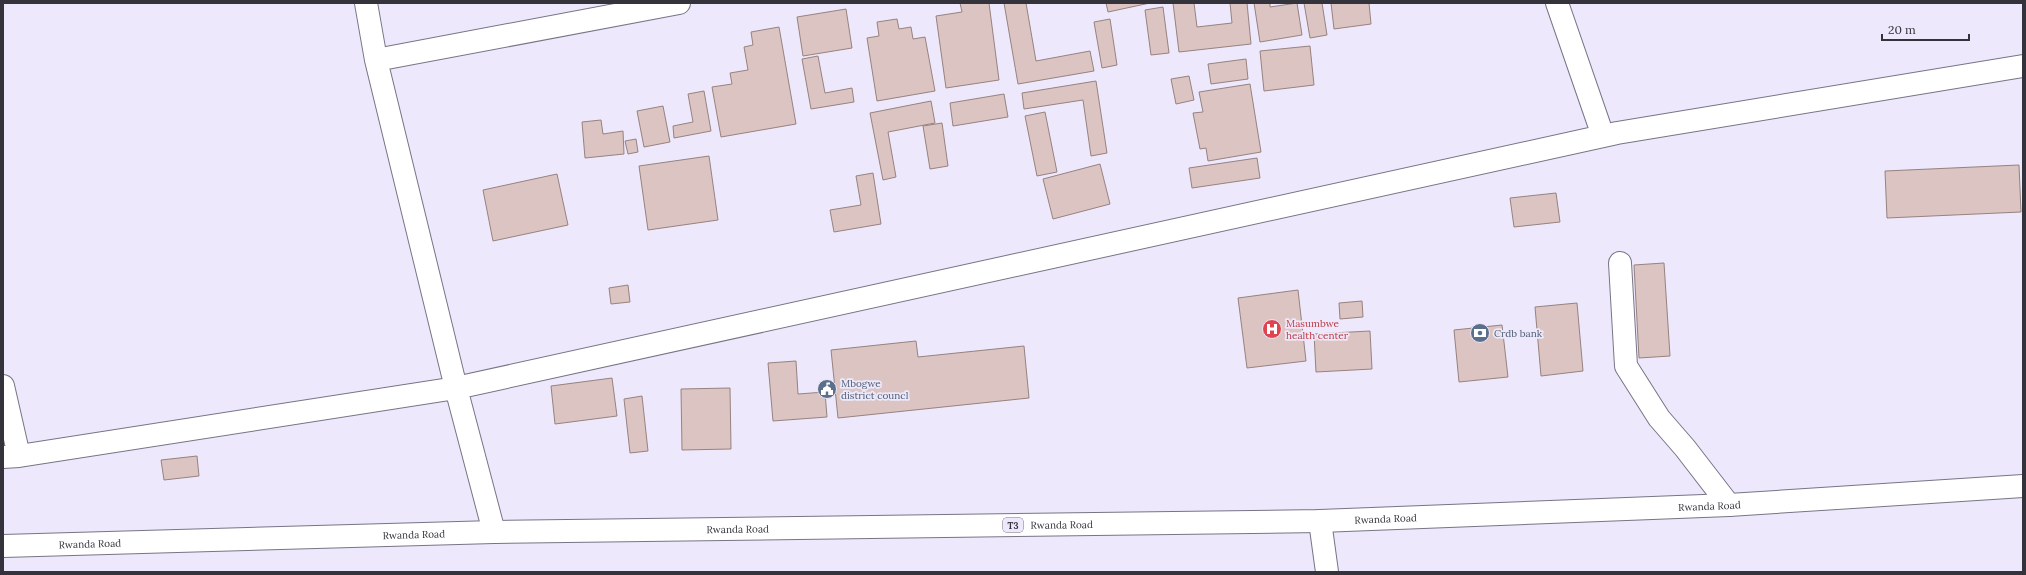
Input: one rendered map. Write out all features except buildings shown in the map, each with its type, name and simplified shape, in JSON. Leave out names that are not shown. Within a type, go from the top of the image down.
[{"type":"main road","points":[[366,3],[376,60],[456,388],[494,532]]},
{"type":"main road","points":[[376,60],[679,3]]},
{"type":"main road","points":[[1557,3],[1603,136]]},
{"type":"main road","points":[[3,386],[11,456],[456,388],[1603,136],[2023,66]]},
{"type":"main road","points":[[1620,263],[1626,366],[1659,418],[1685,448],[1729,506]]},
{"type":"main road","name":"Rwanda Road","points":[[3,546],[494,532],[1320,522],[1729,506],[2023,486]]},
{"type":"main road","points":[[1320,522],[1327,572]]},
{"type":"place","name":"Masumbwe health center","points":[[1272,329]]},
{"type":"place","name":"Crdb bank","points":[[1480,333]]},
{"type":"place","name":"Mbogwe district councl","points":[[827,389]]}]
